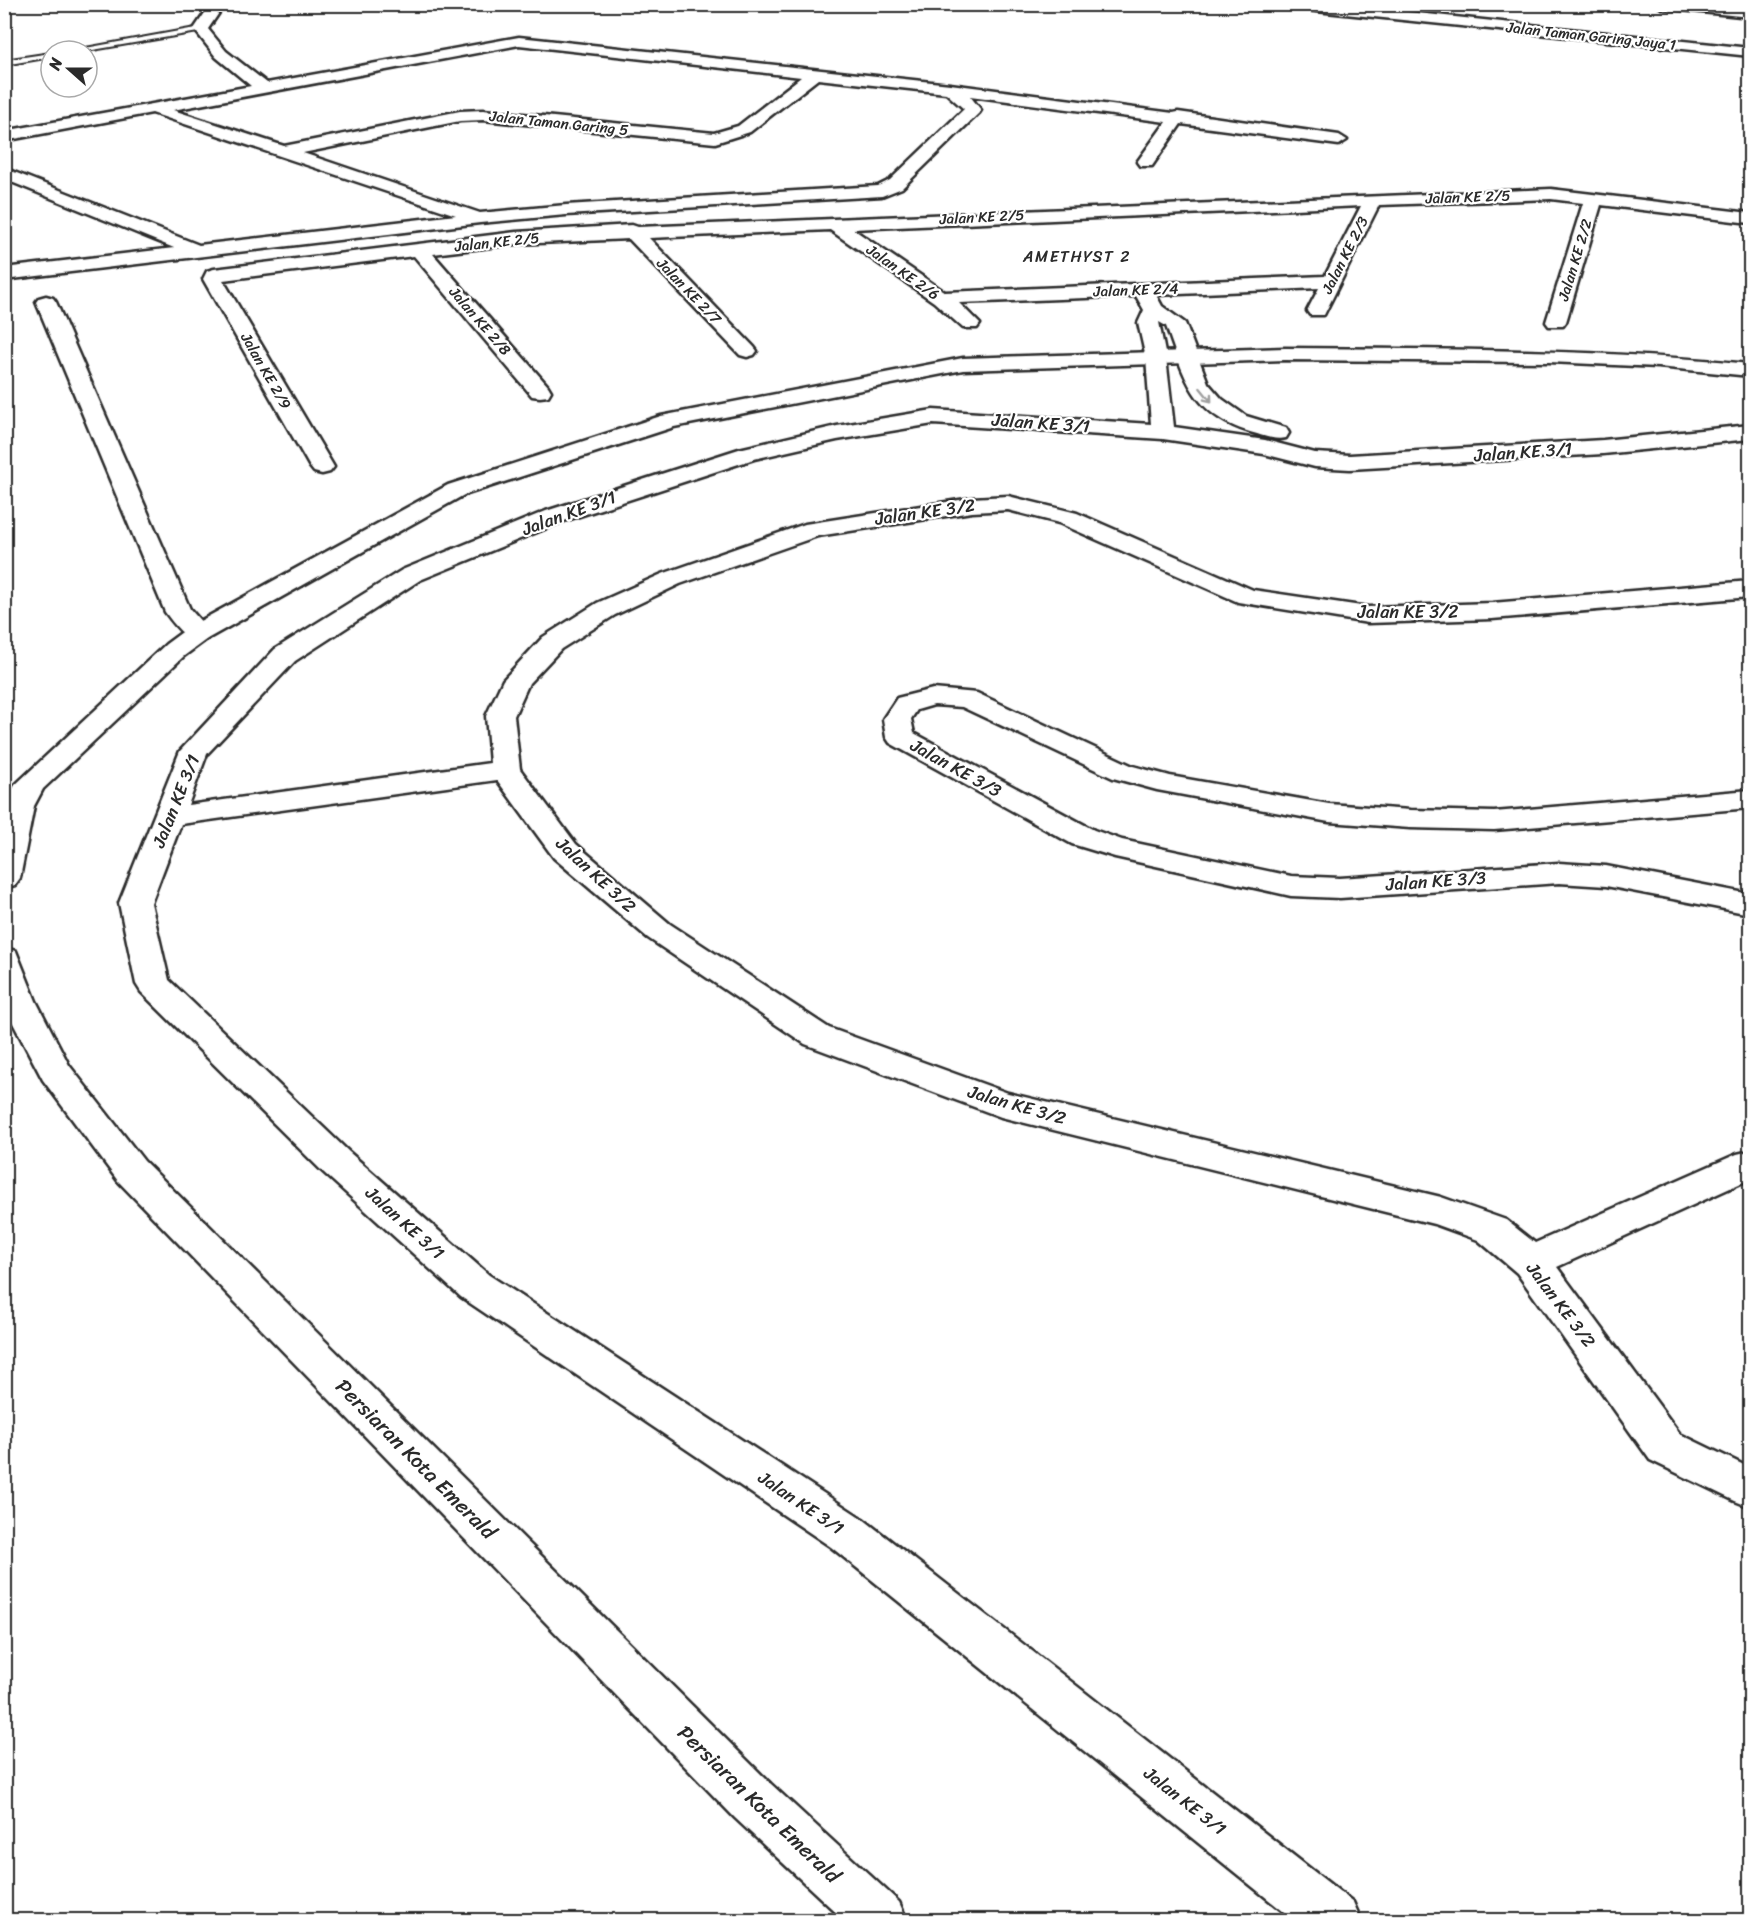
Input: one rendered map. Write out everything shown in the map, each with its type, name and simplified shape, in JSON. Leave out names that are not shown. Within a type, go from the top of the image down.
[{"type":"street","points":[[218,4],[201,28],[221,54],[262,87]]},
{"type":"street","name":"Jalan Taman Garing Jaya 1","points":[[1287,4],[1750,52]]},
{"type":"street","points":[[1662,4],[1750,13]]},
{"type":"street","points":[[1486,25],[1495,11]]},
{"type":"street","points":[[4,136],[519,41],[950,89],[1178,117],[1340,140]]},
{"type":"street","name":"Jalan Taman Garing 5","points":[[286,151],[460,116],[483,115],[715,138],[744,129],[815,74]]},
{"type":"street","points":[[4,273],[480,218],[566,210],[882,191],[896,184],[973,110],[966,101],[950,89]]},
{"type":"street","points":[[154,109],[286,151],[480,218]]},
{"type":"street","points":[[1146,162],[1178,117]]},
{"type":"street","points":[[4,173],[196,251]]},
{"type":"street","name":"Jalan KE 2/5","points":[[214,275],[516,238],[632,231],[1373,200],[1551,194],[1750,218]]},
{"type":"street","name":"Jalan KE 2/2","points":[[1556,322],[1594,198]]},
{"type":"street","name":"Jalan KE 2/3","points":[[1317,311],[1373,200]]},
{"type":"street","name":"Jalan KE 2/6","points":[[834,224],[941,298],[970,324]]},
{"type":"street","name":"Jalan KE 2/7","points":[[632,231],[747,351]]},
{"type":"street","name":"Jalan KE 2/8","points":[[419,250],[540,391]]},
{"type":"street","name":"Jalan KE 2/9","points":[[214,275],[213,279],[322,468]]},
{"type":"street","name":"Jalan KE 2/4","points":[[941,298],[1332,282]]},
{"type":"street","points":[[1143,290],[1154,310],[1175,323],[1198,385],[1214,404],[1238,421],[1352,451],[1415,459]]},
{"type":"street","points":[[46,302],[177,612],[198,633]]},
{"type":"street","points":[[1154,310],[1148,323],[1156,358],[1163,432]]},
{"type":"street","points":[[4,878],[15,806],[175,650],[198,633],[456,490],[669,421],[963,364],[1285,354],[1550,356],[1658,361],[1750,370]]},
{"type":"street","name":"Jalan KE 3/1","points":[[1335,1920],[847,1533],[476,1286],[336,1162],[153,984],[135,903],[194,751],[285,655],[411,575],[555,516],[747,453],[837,433],[933,417],[1163,432],[1265,447],[1315,460],[1350,462],[1603,447],[1750,432]]},
{"type":"street","name":"Jalan KE 3/2","points":[[1750,589],[1492,611],[1368,615],[1247,597],[1068,519],[1038,509],[1008,503],[972,505],[814,529],[670,579],[606,609],[552,643],[517,680],[500,716],[505,770],[565,851],[659,931],[817,1036],[1001,1104],[1440,1211],[1492,1230],[1531,1262],[1665,1447],[1750,1488]]},
{"type":"street","name":"Jalan KE 3/3","points":[[1750,799],[1494,821],[1410,819],[1329,813],[1167,784],[1123,772],[967,699],[933,697],[907,704],[897,719],[900,737],[1083,837],[1126,851],[1291,886],[1340,888],[1559,873],[1606,876],[1750,904]]},
{"type":"street","points":[[168,817],[505,770]]},
{"type":"street","points":[[1706,804],[1750,817]]},
{"type":"street","name":"Persiaran Kota Emerald","points":[[4,959],[19,1001],[55,1071],[131,1171],[753,1801],[880,1920]]},
{"type":"street","points":[[1531,1262],[1750,1164]]},
{"type":"lane","points":[[99,46],[201,28]]},
{"type":"lane","points":[[4,63],[39,57]]},
{"type":"district","name":"AMETHYST 2","points":[[1077,256]]}]
